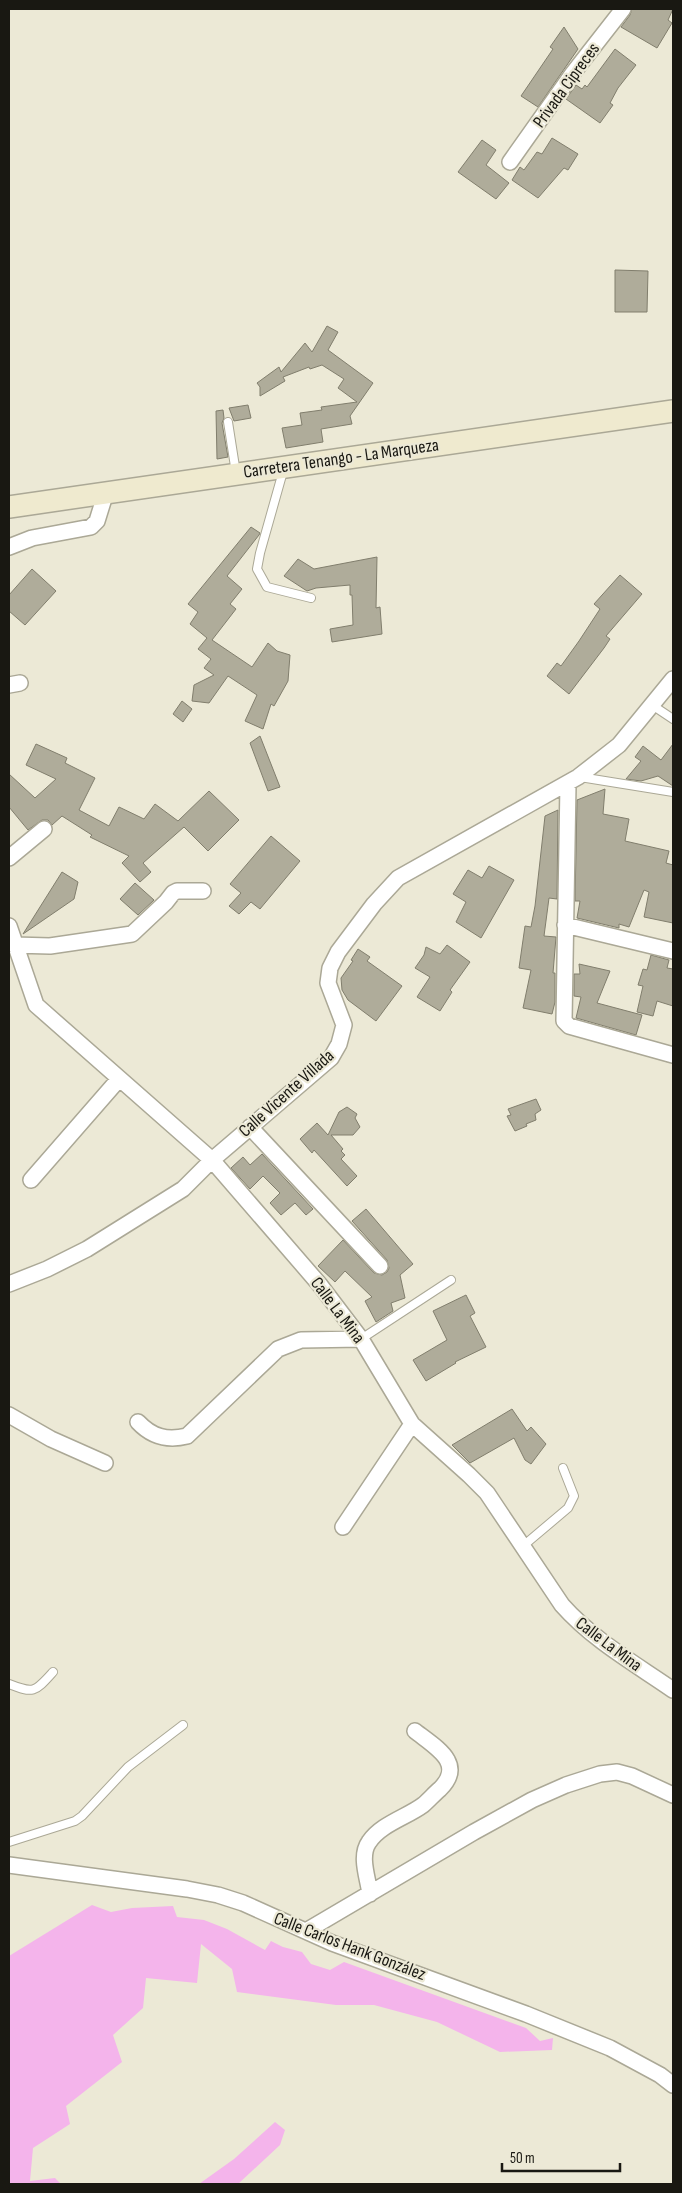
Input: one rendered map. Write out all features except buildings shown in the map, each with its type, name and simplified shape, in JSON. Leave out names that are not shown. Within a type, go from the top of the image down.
[{"type":"main road","name":"Carretera Tenango - La Marqueza","points":[[9,507],[673,411]]},
{"type":"street","name":"Privada Cipreces","points":[[510,162],[573,73],[623,9]]},
{"type":"street","points":[[9,547],[32,538],[91,527],[97,521],[106,492]]},
{"type":"street","name":"Calle Vicente Villada","points":[[9,1284],[47,1269],[87,1249],[183,1189],[212,1160],[331,1058],[339,1044],[344,1025],[328,982],[330,968],[338,952],[374,904],[398,878],[573,780],[620,745],[673,679]]},
{"type":"street","points":[[573,780],[565,925],[563,1014],[566,1024],[673,1055]]},
{"type":"street","points":[[9,858],[44,829]]},
{"type":"street","points":[[14,945],[50,946],[132,934],[177,891],[203,891]]},
{"type":"street","points":[[565,925],[673,951]]},
{"type":"street","name":"Calle La Mina","points":[[9,926],[36,1006],[212,1160],[320,1285],[361,1339],[412,1424],[487,1493],[562,1605],[574,1619],[590,1634],[673,1690]]},
{"type":"street","points":[[31,1180],[119,1079]]},
{"type":"street","points":[[250,1127],[380,1266]]},
{"type":"street","points":[[138,1422],[148,1432],[161,1437],[175,1439],[187,1436],[278,1349],[300,1340],[361,1339]]},
{"type":"street","points":[[9,1415],[51,1439],[105,1463]]},
{"type":"street","points":[[343,1527],[412,1424]]},
{"type":"street","points":[[370,1894],[364,1855],[369,1842],[378,1833],[422,1805],[449,1780],[451,1768],[443,1753],[415,1730]]},
{"type":"street","points":[[306,1931],[532,1800],[600,1774],[616,1772],[632,1776],[673,1795]]},
{"type":"street","name":"Calle Carlos Hank González","points":[[9,1865],[218,1895],[243,1903],[332,1943],[526,2014],[610,2048],[660,2075],[673,2085]]},
{"type":"lane","points":[[228,422],[236,473]]},
{"type":"lane","points":[[285,466],[257,569],[268,587],[311,598]]},
{"type":"lane","points":[[652,705],[673,719]]},
{"type":"lane","points":[[573,780],[673,792]]},
{"type":"lane","points":[[361,1339],[451,1280]]},
{"type":"lane","points":[[523,1546],[568,1508],[574,1496],[563,1468]]},
{"type":"lane","points":[[9,1684],[30,1691],[38,1689],[52,1672]]},
{"type":"lane","points":[[9,1842],[75,1821],[128,1767],[183,1725]]},
{"type":"shaded area","points":[[92,1905],[111,1912],[132,1908],[173,1906],[177,1917],[204,1920],[227,1929],[265,1950],[271,1941],[283,1947],[302,1952],[311,1964],[330,1970],[344,1962],[526,2028],[540,2041],[553,2038],[552,2050],[500,2052],[437,2022],[374,2005],[336,2005],[237,1992],[232,1969],[201,1944],[197,1983],[146,1978],[143,2008],[113,2035],[122,2062],[66,2106],[70,2124],[33,2148],[30,2181],[55,2178],[61,2184],[9,2184],[9,1956]]},
{"type":"shaded area","points":[[275,2122],[285,2130],[280,2145],[238,2184],[199,2184],[234,2159]]}]
